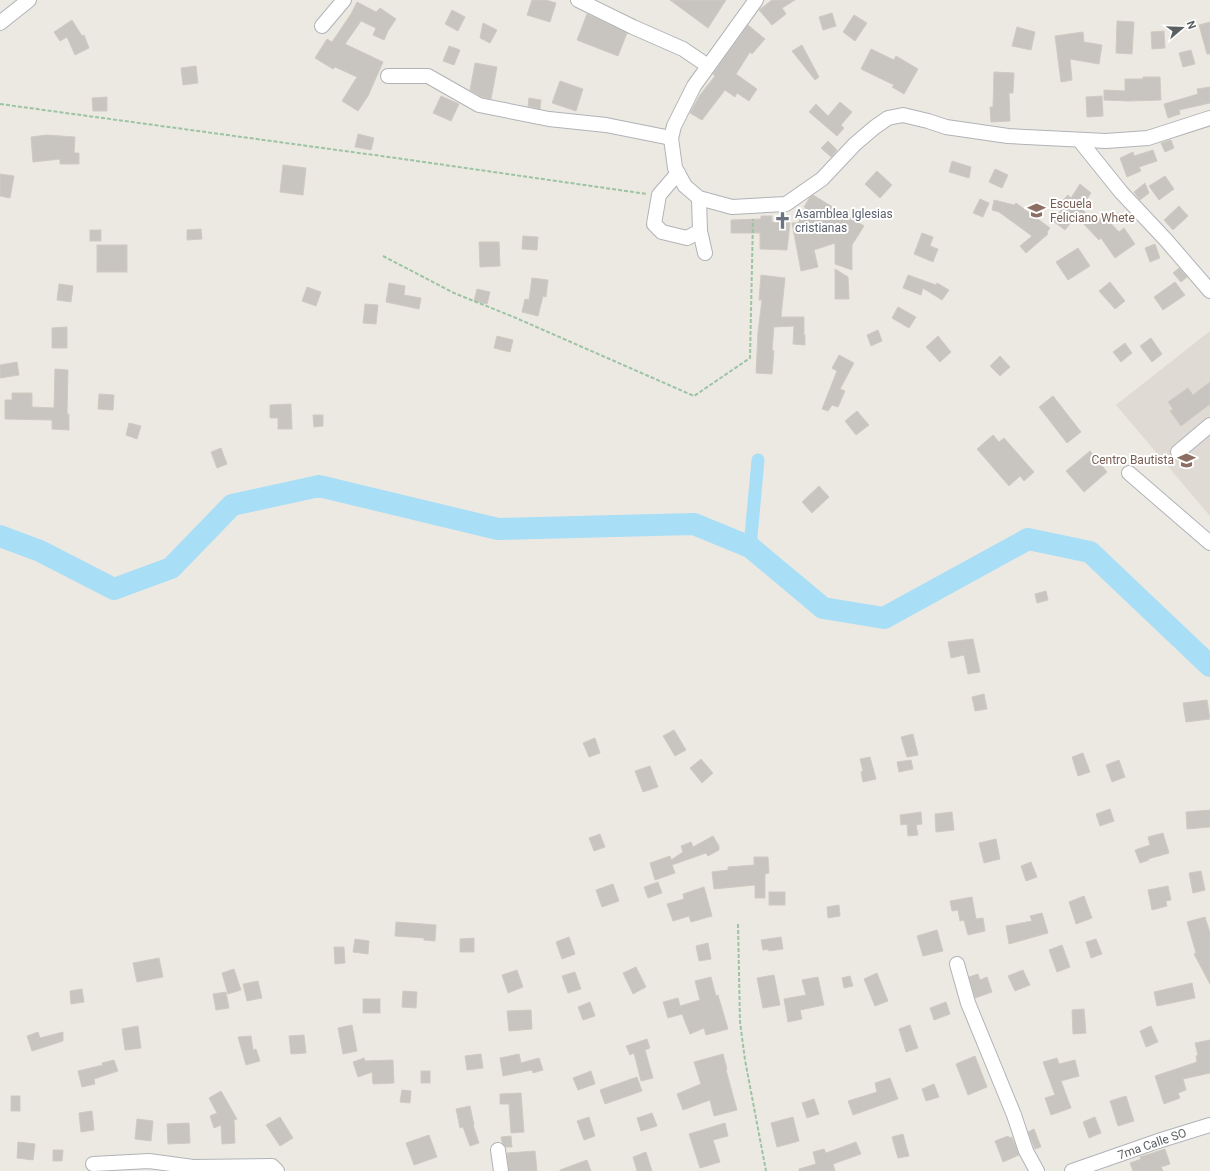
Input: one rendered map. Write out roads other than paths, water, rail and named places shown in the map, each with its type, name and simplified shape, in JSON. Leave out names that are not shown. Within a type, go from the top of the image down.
[{"type":"street","points":[[0,23],[29,0]]},
{"type":"street","points":[[322,26],[344,0]]},
{"type":"street","points":[[578,0],[633,27],[683,49],[708,66]]},
{"type":"street","points":[[756,0],[694,86],[674,126],[671,138],[675,168],[685,186],[699,198],[732,207],[786,204],[822,179],[855,144],[888,118],[903,116],[928,121],[946,127],[1008,136],[1080,141],[1148,138],[1210,118]]},
{"type":"street","points":[[388,76],[428,76],[479,105],[549,119],[606,125],[671,138]]},
{"type":"street","points":[[1080,141],[1121,192],[1166,240],[1210,291]]},
{"type":"street","points":[[678,174],[659,195],[654,224],[662,232],[686,238],[700,231]]},
{"type":"street","points":[[699,198],[700,231],[705,252]]},
{"type":"street","points":[[1178,452],[1210,425]]},
{"type":"street","points":[[1129,473],[1210,542]]},
{"type":"street","points":[[957,964],[968,1003],[1014,1115],[1026,1151],[1036,1171]]},
{"type":"street","name":"7ma Calle SO","points":[[1078,1170],[1158,1141],[1210,1125]]},
{"type":"street","points":[[498,1150],[501,1171]]},
{"type":"street","points":[[93,1164],[149,1161],[193,1167],[272,1166],[277,1171]]},
{"type":"waterway","points":[[750,547],[758,460]]},
{"type":"waterway","points":[[0,536],[40,551],[114,589],[171,568],[232,505],[319,486],[498,529],[694,524],[750,547],[823,608],[884,618],[1028,539],[1090,552],[1210,666]]},
{"type":"place","name":"Escuela Feliciano Whete","points":[[1037,211]]},
{"type":"place","name":"Asamblea Iglesias cristianas","points":[[782,221]]},
{"type":"place","name":"Centro Bautista","points":[[1187,460]]}]
